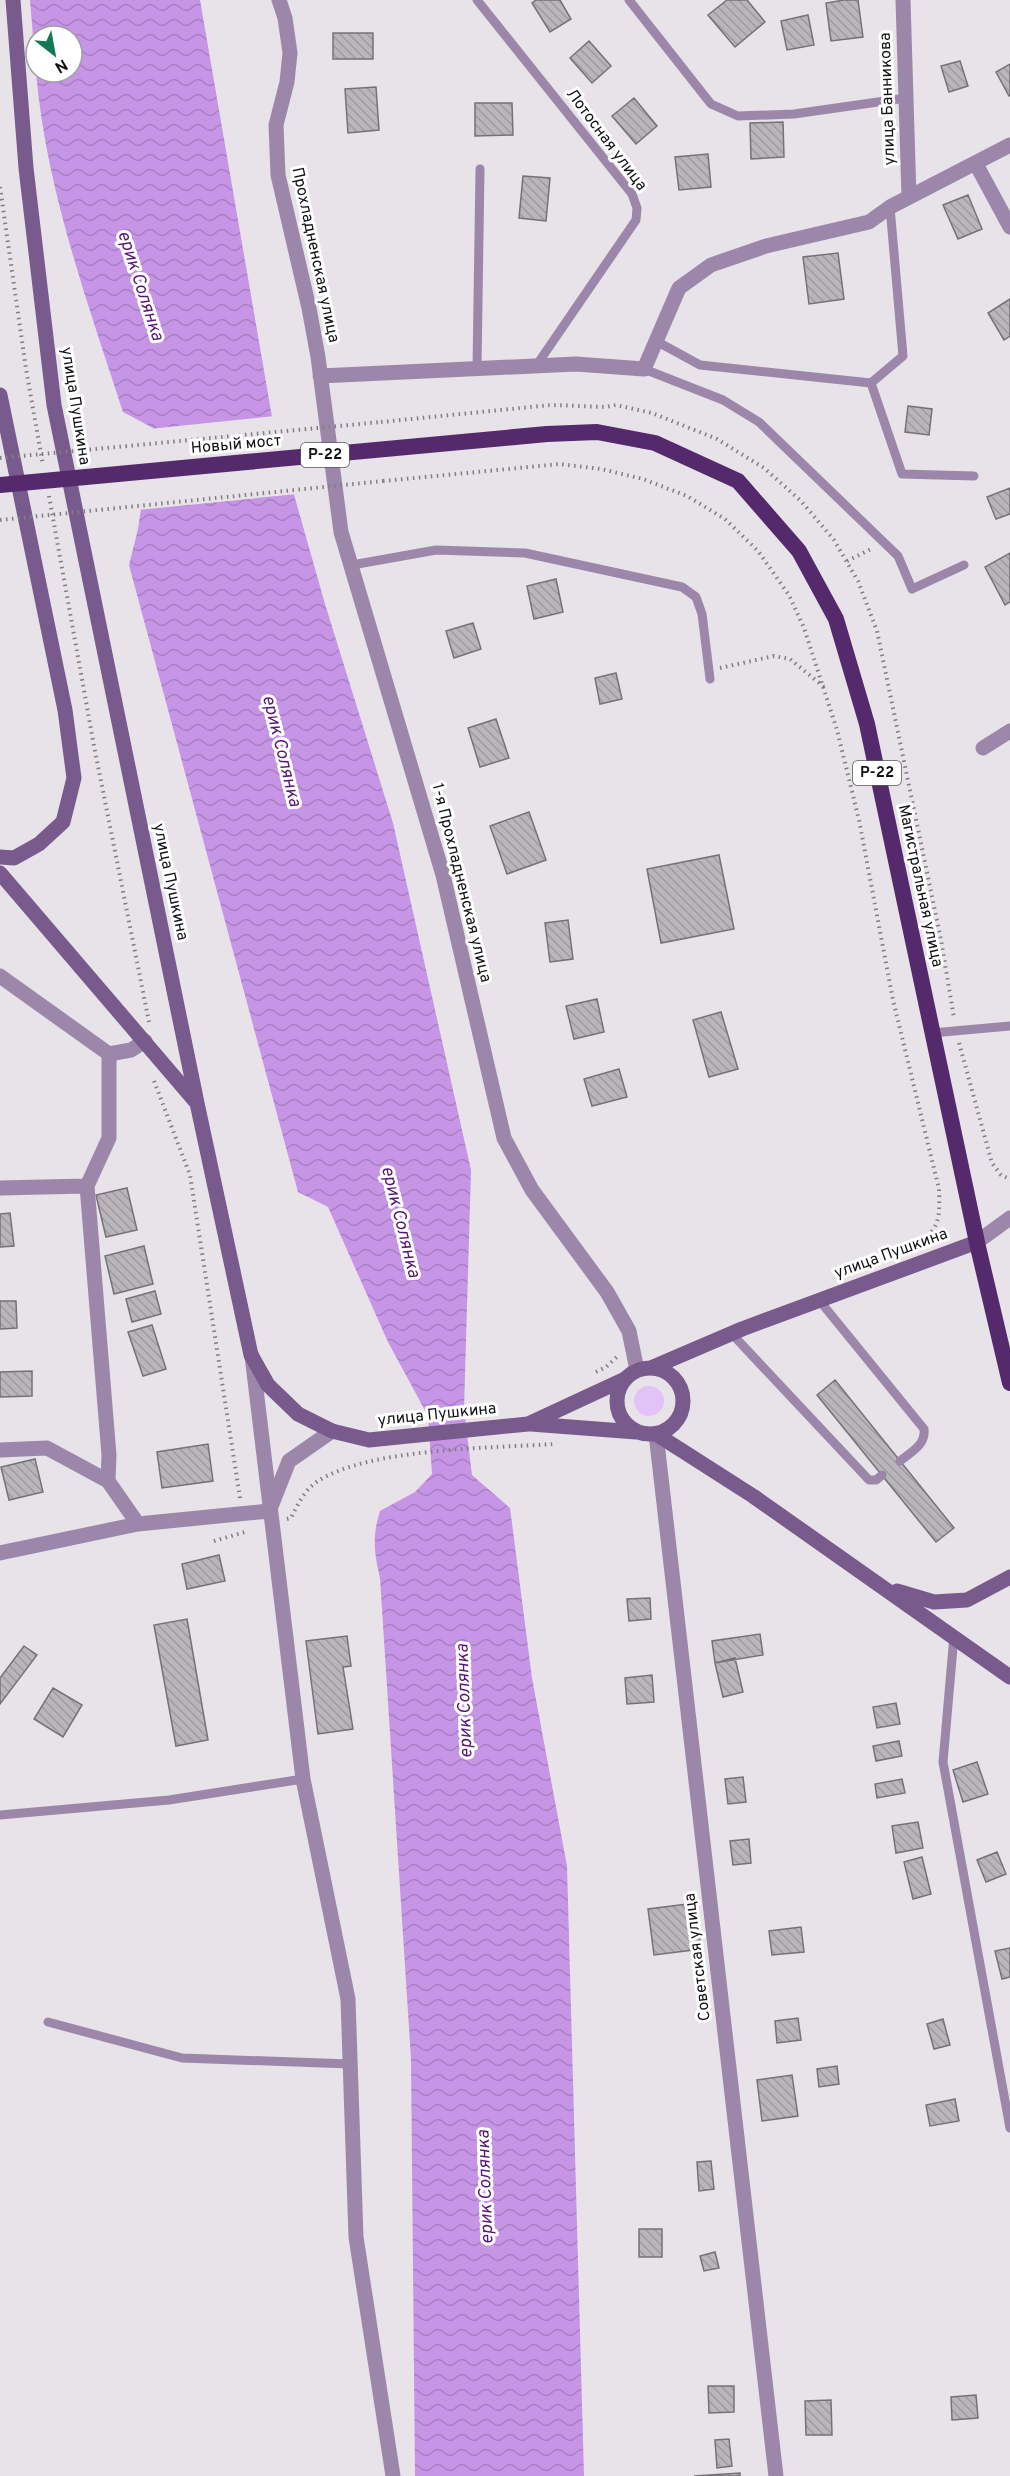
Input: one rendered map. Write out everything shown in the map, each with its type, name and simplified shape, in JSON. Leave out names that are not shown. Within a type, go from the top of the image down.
[{"type":"highway","name":"Магистральная улица","points":[[547,434],[597,432],[655,443],[738,481],[799,551],[836,619],[867,724],[977,1242],[1010,1383]]},
{"type":"highway","name":"Новый мост","points":[[0,485],[547,434]]},
{"type":"main road","name":"улица Пушкина","points":[[13,0],[26,168],[54,405],[251,1355],[268,1385],[298,1414],[332,1431],[369,1440],[528,1424],[638,1372],[819,1300],[977,1242]]},
{"type":"main road","points":[[0,395],[65,711],[74,778],[63,822],[39,844],[14,858],[0,857]]},
{"type":"main road","points":[[0,873],[197,1103]]},
{"type":"main road","points":[[636,1432],[621,1418],[616,1398],[638,1372],[660,1370],[674,1379],[679,1386],[683,1403],[681,1412],[672,1426],[656,1434]]},
{"type":"main road","points":[[528,1424],[656,1434],[753,1496],[1010,1677]]},
{"type":"main road","points":[[863,1573],[905,1595],[934,1602],[967,1600],[1010,1577]]},
{"type":"street","name":"Прохладненская улица","points":[[279,0],[285,18],[290,53],[288,82],[276,125],[278,175],[309,308],[320,376]]},
{"type":"street","name":"улица Банникова","points":[[903,0],[909,197]]},
{"type":"street","points":[[320,376],[576,363],[644,369],[679,288],[711,265],[766,246],[868,222],[890,207],[1010,145]]},
{"type":"street","points":[[976,164],[1010,227]]},
{"type":"street","name":"1-я Прохладненская улица","points":[[320,376],[337,512],[443,875],[504,1138],[532,1190],[607,1292],[629,1331],[638,1372]]},
{"type":"street","points":[[983,748],[1010,731]]},
{"type":"street","points":[[0,976],[108,1054],[148,1045]]},
{"type":"street","points":[[108,1054],[109,1138],[87,1186],[109,1455],[108,1481]]},
{"type":"street","points":[[0,1188],[87,1186]]},
{"type":"street","points":[[977,1242],[1010,1218]]},
{"type":"street","points":[[251,1355],[303,1779],[348,1999],[356,2237],[393,2476]]},
{"type":"street","points":[[269,1511],[289,1461],[332,1431]]},
{"type":"street","name":"Советская улица","points":[[656,1434],[776,2476]]},
{"type":"street","points":[[0,1449],[47,1448],[108,1481],[138,1524]]},
{"type":"street","points":[[0,1553],[138,1524],[269,1511]]},
{"type":"lane","name":"Лотосная улица","points":[[477,0],[632,194],[637,208],[636,220],[536,366]]},
{"type":"lane","points":[[629,0],[711,104],[738,116],[794,114],[906,98]]},
{"type":"lane","points":[[477,368],[480,169]]},
{"type":"lane","points":[[656,341],[700,365],[871,383],[903,356],[890,207]]},
{"type":"lane","points":[[644,369],[723,400],[759,422],[898,556],[912,589],[964,565]]},
{"type":"lane","points":[[871,383],[902,474],[974,476]]},
{"type":"lane","points":[[352,565],[436,550],[525,553],[682,587],[696,597],[702,614],[709,675]]},
{"type":"lane","points":[[932,1033],[1010,1026]]},
{"type":"lane","points":[[819,1300],[924,1429],[925,1437],[921,1444],[900,1461]]},
{"type":"lane","points":[[732,1334],[869,1480],[876,1480],[882,1475]]},
{"type":"lane","points":[[954,1636],[943,1762],[1010,2128]]},
{"type":"lane","points":[[0,1815],[169,1800],[303,1779]]},
{"type":"lane","points":[[48,2022],[182,2058],[350,2064]]},
{"type":"path","points":[[0,187],[26,369],[45,475]]},
{"type":"path","points":[[0,458],[551,405],[606,407],[616,405],[652,413],[717,439],[764,468],[801,501],[834,540],[858,581],[879,641],[941,940],[957,1030],[983,1137],[992,1163],[1001,1174],[1010,1179]]},
{"type":"path","points":[[0,520],[560,464],[601,469],[643,478],[687,496],[725,519],[758,551],[789,595],[804,628],[824,688],[859,820],[893,1000],[939,1189],[939,1211],[934,1228],[928,1234],[919,1263]]},
{"type":"path","points":[[47,487],[94,746],[150,1026],[148,1045],[156,1083],[190,1175],[245,1532]]},
{"type":"path","points":[[847,561],[885,543]]},
{"type":"path","points":[[709,675],[774,656],[790,659],[824,688]]},
{"type":"path","points":[[151,1074],[156,1083]]},
{"type":"path","points":[[291,1518],[302,1496],[318,1481],[372,1460],[420,1454],[557,1444]]},
{"type":"shaded area","points":[[649,1386],[660,1390],[664,1401],[660,1412],[649,1416],[638,1412],[634,1401],[638,1390]]},
{"type":"water","name":"ерик Солянка","points":[[30,0],[200,0],[272,417],[325,604],[393,823],[471,1170],[464,1409],[472,1475],[510,1508],[532,1678],[567,1866],[584,2476],[415,2476],[411,2059],[380,1578],[375,1544],[380,1511],[415,1492],[432,1474],[428,1416],[388,1342],[328,1207],[298,1192],[129,565],[138,529],[153,428],[123,412],[82,286],[58,202],[41,116],[37,84],[84,84],[84,24],[32,24]]},
{"type":"pier","points":[[275,416],[297,494],[138,510],[149,429]]},
{"type":"building","points":[[536,0],[560,0],[571,19],[550,32],[532,3]]},
{"type":"building","points":[[727,0],[747,0],[765,22],[735,47],[708,15]]},
{"type":"building","points":[[858,0],[863,37],[831,41],[826,3]]},
{"type":"building","points":[[808,15],[814,45],[787,50],[781,21]]},
{"type":"building","points":[[333,33],[373,33],[373,59],[333,59]]},
{"type":"building","points":[[589,41],[611,66],[592,83],[570,58]]},
{"type":"building","points":[[960,61],[968,86],[949,92],[941,66]]},
{"type":"building","points":[[1010,64],[1010,95],[1009,96],[996,72]]},
{"type":"building","points":[[376,87],[379,130],[348,133],[345,89]]},
{"type":"building","points":[[634,98],[657,126],[636,144],[612,116]]},
{"type":"building","points":[[475,103],[512,103],[513,135],[475,136]]},
{"type":"building","points":[[783,122],[784,157],[751,159],[750,123]]},
{"type":"building","points":[[708,154],[711,187],[679,190],[675,157]]},
{"type":"building","points":[[523,176],[550,178],[546,221],[519,218]]},
{"type":"building","points":[[968,195],[982,229],[958,239],[943,205]]},
{"type":"building","points":[[838,253],[844,299],[809,304],[803,257]]},
{"type":"building","points":[[1010,299],[1010,336],[1004,340],[988,313]]},
{"type":"building","points":[[908,406],[932,409],[929,435],[905,432]]},
{"type":"building","points":[[1010,488],[1010,514],[996,519],[987,497]]},
{"type":"building","points":[[1010,553],[1010,602],[1005,605],[985,567]]},
{"type":"building","points":[[556,579],[563,612],[534,619],[527,586]]},
{"type":"building","points":[[473,623],[481,649],[454,658],[446,631]]},
{"type":"building","points":[[616,673],[622,699],[600,704],[595,678]]},
{"type":"building","points":[[496,719],[509,758],[480,767],[468,728]]},
{"type":"building","points":[[529,812],[546,860],[507,874],[490,826]]},
{"type":"building","points":[[719,855],[734,929],[661,943],[647,869]]},
{"type":"building","points":[[568,920],[573,959],[550,962],[545,923]]},
{"type":"building","points":[[597,999],[604,1032],[574,1039],[566,1006]]},
{"type":"building","points":[[721,1012],[738,1069],[709,1077],[693,1020]]},
{"type":"building","points":[[619,1069],[627,1097],[592,1106],[584,1079]]},
{"type":"building","points":[[127,1188],[137,1230],[106,1237],[96,1195]]},
{"type":"building","points":[[10,1213],[14,1246],[0,1247],[0,1214]]},
{"type":"building","points":[[144,1246],[153,1284],[114,1294],[105,1256]]},
{"type":"building","points":[[155,1291],[161,1314],[132,1322],[126,1299]]},
{"type":"building","points":[[0,1301],[16,1301],[17,1328],[0,1329]]},
{"type":"building","points":[[152,1325],[166,1369],[143,1376],[128,1332]]},
{"type":"building","points":[[32,1371],[32,1396],[0,1397],[0,1372]]},
{"type":"building","points":[[835,1380],[954,1528],[936,1542],[817,1395]]},
{"type":"building","points":[[208,1444],[213,1481],[162,1488],[157,1452]]},
{"type":"building","points":[[35,1459],[43,1492],[9,1500],[1,1467]]},
{"type":"building","points":[[219,1555],[225,1581],[187,1589],[182,1564]]},
{"type":"building","points":[[650,1598],[651,1619],[629,1621],[627,1599]]},
{"type":"building","points":[[187,1619],[208,1740],[176,1746],[154,1625]]},
{"type":"building","points":[[760,1634],[763,1655],[715,1663],[712,1641]]},
{"type":"building","points":[[347,1636],[351,1666],[343,1667],[353,1729],[318,1734],[306,1641]]},
{"type":"building","points":[[24,1646],[37,1655],[0,1704],[0,1678]]},
{"type":"building","points":[[735,1658],[743,1692],[723,1697],[715,1663]]},
{"type":"building","points":[[652,1675],[654,1702],[627,1704],[625,1678]]},
{"type":"building","points":[[53,1688],[82,1705],[63,1737],[34,1719]]},
{"type":"building","points":[[896,1703],[900,1724],[877,1728],[873,1707]]},
{"type":"building","points":[[899,1741],[902,1756],[876,1761],[873,1746]]},
{"type":"building","points":[[977,1762],[988,1794],[963,1802],[953,1770]]},
{"type":"building","points":[[743,1777],[746,1802],[728,1804],[725,1779]]},
{"type":"building","points":[[902,1779],[905,1793],[877,1798],[875,1784]]},
{"type":"building","points":[[918,1822],[923,1848],[896,1853],[892,1826]]},
{"type":"building","points":[[749,1839],[751,1863],[733,1865],[730,1841]]},
{"type":"building","points":[[997,1852],[1006,1874],[986,1882],[977,1860]]},
{"type":"building","points":[[922,1857],[931,1894],[913,1899],[904,1862]]},
{"type":"building","points":[[695,1903],[701,1949],[654,1955],[648,1909]]},
{"type":"building","points":[[801,1927],[804,1952],[772,1955],[769,1931]]},
{"type":"building","points":[[1010,1948],[1010,1977],[1002,1979],[995,1951]]},
{"type":"building","points":[[798,2018],[801,2040],[777,2043],[775,2021]]},
{"type":"building","points":[[943,2019],[950,2045],[934,2049],[927,2024]]},
{"type":"building","points":[[837,2066],[839,2084],[819,2087],[817,2069]]},
{"type":"building","points":[[792,2075],[798,2116],[762,2121],[757,2080]]},
{"type":"building","points":[[955,2099],[959,2121],[930,2126],[926,2105]]},
{"type":"building","points":[[711,2161],[714,2189],[699,2191],[697,2162]]},
{"type":"building","points":[[639,2229],[662,2229],[662,2257],[639,2257]]},
{"type":"building","points":[[715,2252],[719,2268],[704,2271],[700,2256]]},
{"type":"building","points":[[708,2386],[734,2386],[734,2412],[709,2413]]},
{"type":"building","points":[[976,2395],[978,2418],[952,2420],[951,2397]]},
{"type":"building","points":[[831,2400],[832,2435],[806,2435],[805,2401]]},
{"type":"building","points":[[729,2439],[732,2466],[717,2468],[715,2440]]},
{"type":"building","points":[[740,2473],[740,2476],[694,2476]]}]
